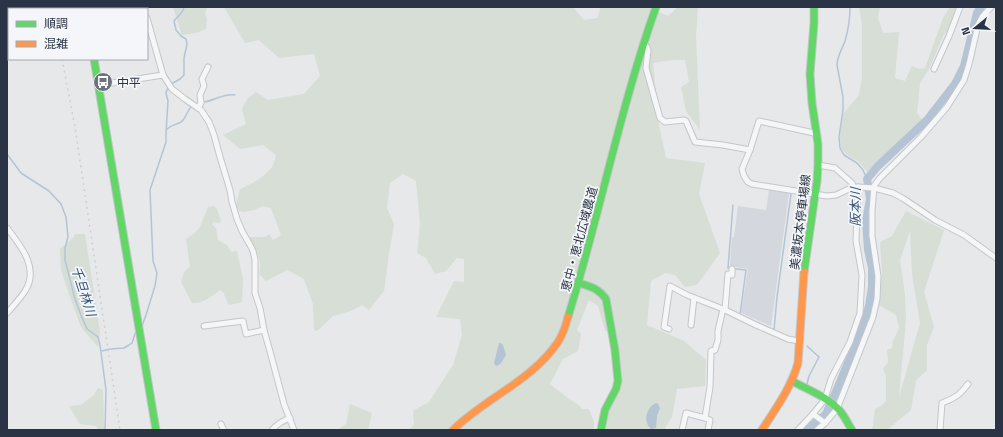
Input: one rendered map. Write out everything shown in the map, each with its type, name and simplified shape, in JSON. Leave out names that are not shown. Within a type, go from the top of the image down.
[{"type":"street","name":"恵中・恵北広域農道","points":[[453,430],[476,410],[521,379],[539,364],[558,342],[565,328],[579,283],[643,43],[656,7]]},
{"type":"street","name":"美濃坂本停車場線","points":[[762,430],[787,391],[798,363],[804,275],[818,165],[818,149],[810,74],[814,7]]},
{"type":"street","points":[[934,69],[960,7]]},
{"type":"street","points":[[817,430],[825,423],[836,408],[873,317],[877,299],[878,276],[872,236],[874,188],[880,178],[921,137],[946,107],[964,80],[978,25],[982,17],[991,7]]},
{"type":"street","points":[[148,22],[163,74],[172,89],[205,114],[214,135],[237,219],[253,251],[255,259],[255,293],[271,355],[294,430]]},
{"type":"street","points":[[643,43],[648,50],[646,68],[660,118],[665,122],[686,121],[695,142],[750,150]]},
{"type":"street","points":[[94,60],[156,430]]},
{"type":"street","points":[[198,108],[201,103],[200,95],[204,86],[202,79],[208,67]]},
{"type":"street","points":[[99,85],[163,74]]},
{"type":"street","points":[[816,133],[760,121],[742,169],[744,176],[748,182],[752,184],[827,196],[836,195],[856,187],[874,188],[887,192],[899,196],[936,220],[964,235],[996,258]]},
{"type":"street","points":[[798,430],[825,400],[832,379],[850,342],[860,313],[862,275],[856,241],[856,187],[835,168],[818,165]]},
{"type":"street","points":[[7,228],[26,256],[30,274],[25,291],[7,313]]},
{"type":"street","points":[[705,418],[710,387],[711,351],[715,350],[718,340],[718,331],[724,310],[728,274],[732,275],[732,270]]},
{"type":"street","points":[[579,283],[595,288],[601,292],[606,299],[617,363],[618,381],[616,389],[605,410],[601,430]]},
{"type":"street","points":[[669,329],[664,327],[670,286],[687,295],[788,339],[799,341]]},
{"type":"street","points":[[691,325],[694,298]]},
{"type":"street","points":[[204,326],[243,321],[246,334],[264,330]]},
{"type":"street","points":[[792,381],[836,408],[852,430]]},
{"type":"street","points":[[940,430],[942,403],[951,400],[960,394],[968,384]]},
{"type":"street","points":[[682,430],[686,413],[710,420],[708,430]]},
{"type":"street","points":[[813,414],[825,423]]},
{"type":"street","points":[[272,430],[280,422],[290,418]]},
{"type":"street","points":[[222,424],[224,430]]},
{"type":"shaded area","points":[[173,7],[207,7],[205,14],[207,19],[206,29],[196,33],[182,35]]},
{"type":"shaded area","points":[[224,7],[573,7],[584,20],[597,18],[601,7],[650,7],[668,16],[678,7],[698,7],[696,37],[700,130],[686,111],[681,87],[689,82],[685,60],[653,63],[659,125],[666,158],[705,163],[699,194],[720,253],[697,285],[685,287],[675,275],[665,273],[651,281],[647,325],[684,341],[706,360],[705,386],[677,389],[672,417],[665,430],[604,430],[608,411],[618,394],[622,374],[616,330],[605,331],[598,306],[589,300],[577,330],[581,334],[578,351],[563,359],[550,384],[582,409],[589,409],[594,422],[594,430],[409,430],[414,424],[413,411],[429,402],[453,365],[462,335],[460,319],[436,317],[454,281],[464,282],[464,259],[457,258],[446,271],[435,274],[426,258],[417,253],[420,224],[416,181],[403,174],[390,183],[387,208],[394,224],[384,291],[369,310],[362,305],[351,311],[333,316],[317,331],[314,330],[313,304],[304,279],[287,270],[266,281],[259,274],[259,259],[249,237],[265,237],[269,234],[273,240],[281,235],[271,208],[263,206],[244,212],[239,211],[236,205],[240,189],[253,183],[265,174],[272,167],[276,155],[263,145],[240,149],[223,135],[246,124],[242,109],[248,98],[256,92],[268,100],[304,94],[320,76],[314,54],[279,58],[259,40],[245,43]]},
{"type":"shaded area","points":[[859,7],[880,7],[878,18],[883,33],[899,32],[895,78],[905,81],[912,66],[920,69],[925,68],[943,18],[950,7],[958,7],[950,31],[944,34],[929,69],[920,83],[917,113],[923,121],[868,173],[859,162],[846,154],[841,148],[840,136],[843,114],[859,95],[862,77],[862,25]]},
{"type":"shaded area","points":[[769,190],[789,193],[771,326],[741,313],[748,269],[730,266],[732,237],[734,237],[738,206],[766,210]]},
{"type":"shaded area","points":[[214,206],[217,209],[221,222],[213,222],[212,225],[216,228],[218,240],[227,245],[231,252],[237,251],[243,279],[242,302],[229,305],[223,292],[220,290],[204,301],[192,303],[181,282],[184,272],[190,267],[186,239],[195,233],[200,227],[208,207]]},
{"type":"shaded area","points":[[906,211],[944,230],[924,292],[934,327],[927,345],[927,370],[916,380],[911,410],[887,430],[871,430],[873,426],[875,409],[886,401],[886,376],[883,369],[888,362],[887,350],[892,348],[893,341],[899,328],[896,315],[879,305],[882,273],[880,242],[892,236]],"holes":[[[910,231],[912,274],[920,323],[899,397],[906,320],[905,295],[900,260]]]},
{"type":"shaded area","points":[[75,234],[85,234],[100,331],[98,347],[81,327],[61,270],[60,249],[73,238]]},
{"type":"shaded area","points":[[98,388],[103,390],[105,430],[99,430],[96,426],[80,424],[69,406],[81,405],[94,395]]},
{"type":"shaded area","points":[[350,404],[372,413],[368,430],[337,430],[346,424]]},
{"type":"water","points":[[499,343],[503,345],[506,355],[497,366],[494,363]]},
{"type":"water","points":[[656,403],[660,408],[657,416],[656,428],[651,429],[646,419],[648,411]]},
{"type":"waterway","points":[[173,83],[184,75],[184,58],[187,44],[186,39],[176,30],[174,21],[184,7]]},
{"type":"waterway","points":[[850,7],[847,33],[837,62],[843,97],[843,110],[839,137],[840,148],[844,155],[857,163],[863,170],[867,179]]},
{"type":"waterway","name":"阪本川","points":[[807,430],[826,414],[861,331],[869,306],[872,287],[872,268],[868,250],[866,221],[870,199],[867,179],[878,166],[927,120],[955,84],[964,66],[977,13],[981,7]]},
{"type":"waterway","points":[[142,326],[155,286],[157,273],[153,261],[150,190],[166,142],[168,101],[166,93],[168,87]]},
{"type":"waterway","points":[[204,102],[226,95],[235,95]]},
{"type":"waterway","points":[[167,129],[183,121],[192,106]]},
{"type":"waterway","name":"千旦林川","points":[[7,154],[21,173],[49,191],[61,204],[66,217],[68,237],[65,248],[65,260],[75,299],[87,329],[98,337],[100,345],[106,390],[105,430]]},
{"type":"waterway","points":[[745,317],[774,330],[791,194]]},
{"type":"waterway","points":[[733,205],[728,268],[746,270],[740,315]]},
{"type":"waterway","points":[[102,351],[124,348],[132,343],[136,331]]},
{"type":"waterway","points":[[807,346],[819,357],[809,376],[807,384]]},
{"type":"railway","points":[[62,60],[75,127],[120,430]]},
{"type":"traffic: fast","points":[[568,317],[621,122],[643,45],[656,7]]},
{"type":"traffic: fast","points":[[804,272],[818,165],[818,144],[812,103],[810,74],[814,7]]},
{"type":"traffic: fast","points":[[94,60],[156,430]]},
{"type":"traffic: fast","points":[[579,283],[597,290],[606,299],[615,350],[618,381],[616,389],[605,410],[601,430]]},
{"type":"traffic: fast","points":[[792,381],[824,398],[835,406],[842,413],[852,430]]},
{"type":"traffic: slow","points":[[762,430],[778,406],[791,381],[798,363],[804,272]]},
{"type":"traffic: slow","points":[[453,430],[479,408],[522,379],[535,368],[558,342],[568,317]]},
{"type":"place","name":"中平","points":[[103,82]]}]
